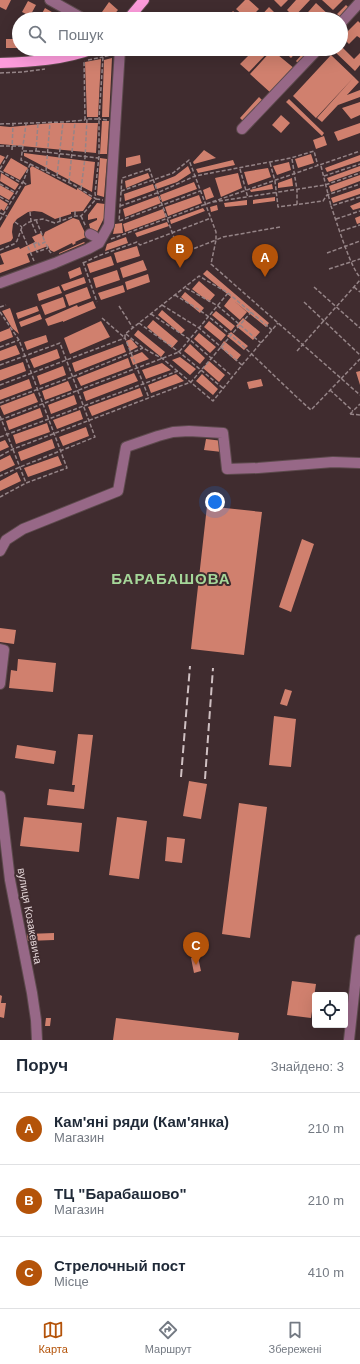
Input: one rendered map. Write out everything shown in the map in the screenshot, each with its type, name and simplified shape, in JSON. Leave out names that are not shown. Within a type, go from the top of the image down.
[{"type":"main road","points":[[134,12],[144,0]]},
{"type":"main road","points":[[0,63],[48,60],[66,56]]},
{"type":"street","points":[[50,0],[71,12]]},
{"type":"street","points":[[348,14],[359,1]]},
{"type":"street","points":[[0,283],[80,253],[99,243],[109,225],[120,56]]},
{"type":"street","points":[[242,129],[311,56]]},
{"type":"street","points":[[0,551],[6,540],[16,532],[118,490],[126,447],[164,434],[189,431],[223,433],[227,469],[333,462],[360,463]]},
{"type":"street","points":[[0,649],[4,650],[0,684]]},
{"type":"street","name":"вулиця Козакевича","points":[[0,796],[10,880],[32,993],[37,1040]]},
{"type":"street","points":[[349,1040],[360,940]]},
{"type":"path","points":[[81,189],[85,158],[86,119],[84,61],[103,57]]},
{"type":"path","points":[[0,124],[75,122],[85,121],[86,119],[100,119],[95,193],[96,199]]},
{"type":"path","points":[[46,171],[50,122]]},
{"type":"path","points":[[59,180],[62,122]]},
{"type":"path","points":[[69,182],[73,155],[75,122]]},
{"type":"path","points":[[36,152],[38,123]]},
{"type":"path","points":[[12,150],[13,124]]},
{"type":"path","points":[[26,124],[21,160],[42,168],[69,182],[96,199],[107,201]]},
{"type":"path","points":[[0,146],[23,146]]},
{"type":"path","points":[[23,150],[47,152],[60,155],[73,155],[85,158],[104,156]]},
{"type":"path","points":[[120,206],[157,193],[195,176],[270,163],[314,151],[323,176],[327,195],[340,231],[357,274],[360,277]]},
{"type":"path","points":[[107,241],[206,204],[360,151]]},
{"type":"path","points":[[8,155],[0,170],[27,185]]},
{"type":"path","points":[[291,158],[295,174],[297,205]]},
{"type":"path","points":[[121,191],[173,173],[189,160],[216,232],[216,240],[211,264],[360,395]]},
{"type":"path","points":[[270,163],[275,180],[278,207],[323,201],[327,195],[360,184]]},
{"type":"path","points":[[0,220],[11,203],[30,164]]},
{"type":"path","points":[[323,176],[360,164]]},
{"type":"path","points":[[239,168],[248,198]]},
{"type":"path","points":[[182,260],[173,233],[167,219],[162,205],[157,193],[149,169],[122,178],[119,221],[162,205],[201,191]]},
{"type":"path","points":[[209,203],[325,185],[360,172]]},
{"type":"path","points":[[0,184],[16,193]]},
{"type":"path","points":[[0,197],[11,203]]},
{"type":"path","points":[[331,206],[360,197]]},
{"type":"path","points":[[0,250],[14,244],[17,241],[22,227],[31,221],[43,219],[55,223],[75,216],[81,216],[96,199]]},
{"type":"path","points":[[74,211],[75,216]]},
{"type":"path","points":[[336,219],[360,211]]},
{"type":"path","points":[[30,212],[31,221],[37,235]]},
{"type":"path","points":[[0,213],[7,216]]},
{"type":"path","points":[[81,216],[92,235]]},
{"type":"path","points":[[83,263],[137,242],[140,245],[211,218]]},
{"type":"path","points":[[36,220],[50,252],[54,254]]},
{"type":"path","points":[[15,222],[22,227]]},
{"type":"path","points":[[340,231],[360,225]]},
{"type":"path","points":[[180,254],[223,237],[280,227]]},
{"type":"path","points":[[21,230],[32,254],[37,270]]},
{"type":"path","points":[[327,253],[360,241]]},
{"type":"path","points":[[37,252],[33,244],[45,242]]},
{"type":"path","points":[[32,254],[48,248]]},
{"type":"path","points":[[98,256],[101,251]]},
{"type":"path","points":[[80,253],[97,302]]},
{"type":"path","points":[[329,269],[360,259]]},
{"type":"path","points":[[125,334],[198,276],[228,293],[272,330]]},
{"type":"path","points":[[297,351],[360,280]]},
{"type":"path","points":[[185,287],[218,306],[261,343]]},
{"type":"path","points":[[314,287],[360,328]]},
{"type":"path","points":[[354,287],[360,292]]},
{"type":"path","points":[[1,420],[179,352],[228,293]]},
{"type":"path","points":[[175,295],[208,316],[252,354],[280,383],[311,410],[360,359]]},
{"type":"path","points":[[304,302],[360,354]]},
{"type":"path","points":[[0,307],[6,305]]},
{"type":"path","points":[[162,305],[199,328],[242,365]]},
{"type":"path","points":[[119,306],[133,328]]},
{"type":"path","points":[[0,312],[19,340],[67,468],[26,483],[0,497]]},
{"type":"path","points":[[0,456],[13,449],[191,382],[251,312]]},
{"type":"path","points":[[151,314],[189,339],[232,377]]},
{"type":"path","points":[[102,318],[125,338]]},
{"type":"path","points":[[139,323],[202,369],[224,389]]},
{"type":"path","points":[[125,334],[143,348],[163,359],[213,401],[278,323]]},
{"type":"path","points":[[125,334],[125,338],[149,398]]},
{"type":"path","points":[[0,385],[125,338]]},
{"type":"path","points":[[0,347],[19,340]]},
{"type":"path","points":[[0,365],[60,343],[95,437],[0,476]]},
{"type":"path","points":[[0,403],[72,377],[143,348]]},
{"type":"path","points":[[0,437],[178,371]]},
{"type":"path","points":[[330,390],[353,411]]},
{"type":"path","points":[[360,404],[350,414],[360,415]]},
{"type":"path","points":[[0,416],[26,483]]},
{"type":"building","points":[[0,0],[11,0],[6,10],[0,7]]},
{"type":"building","points":[[245,0],[249,0],[259,9],[256,12],[239,12],[236,9]]},
{"type":"building","points":[[274,0],[288,0],[281,7]]},
{"type":"building","points":[[296,0],[310,0],[299,12],[289,12],[287,10]]},
{"type":"building","points":[[322,0],[343,0],[333,10]]},
{"type":"building","points":[[28,1],[36,5],[32,12],[22,12]]},
{"type":"building","points":[[109,2],[118,10],[116,12],[102,12]]},
{"type":"building","points":[[316,3],[326,12],[308,12]]},
{"type":"building","points":[[346,5],[350,9],[347,12],[339,12]]},
{"type":"building","points":[[269,7],[274,12],[264,12]]},
{"type":"building","points":[[45,8],[52,12],[43,12]]},
{"type":"building","points":[[358,21],[360,23],[360,38],[357,36],[349,44],[348,31]]},
{"type":"building","points":[[6,39],[12,39],[12,48],[6,48]]},
{"type":"building","points":[[348,53],[354,59],[360,53],[360,65],[355,71],[339,56],[348,56]]},
{"type":"building","points":[[248,56],[264,56],[249,72],[240,64]]},
{"type":"building","points":[[266,56],[279,56],[295,69],[272,94],[250,74]]},
{"type":"building","points":[[301,56],[309,56],[300,66],[296,61]]},
{"type":"building","points":[[330,56],[332,56],[354,77],[316,118],[293,96]]},
{"type":"building","points":[[112,58],[109,117],[102,117],[104,60]]},
{"type":"building","points":[[101,59],[98,117],[87,117],[85,62]]},
{"type":"building","points":[[354,77],[359,82],[347,95],[360,90],[360,97],[338,105],[322,122],[317,118]]},
{"type":"building","points":[[259,97],[263,101],[244,122],[240,118]]},
{"type":"building","points":[[289,99],[324,133],[322,136],[286,102]]},
{"type":"building","points":[[360,102],[360,115],[351,119],[342,108]]},
{"type":"building","points":[[281,115],[290,123],[281,133],[272,125]]},
{"type":"building","points":[[102,121],[109,121],[107,154],[100,154]]},
{"type":"building","points":[[52,123],[98,123],[96,153],[0,144],[0,126],[10,127]]},
{"type":"building","points":[[360,123],[360,133],[338,141],[334,132]]},
{"type":"building","points":[[324,136],[327,145],[316,149],[313,140]]},
{"type":"building","points":[[204,150],[216,158],[194,164],[193,162]]},
{"type":"building","points":[[24,153],[95,162],[92,192],[24,156]]},
{"type":"building","points":[[311,154],[314,163],[298,168],[295,159]]},
{"type":"building","points":[[0,155],[5,157],[0,165]]},
{"type":"building","points":[[140,155],[141,163],[126,167],[126,158]]},
{"type":"building","points":[[360,155],[360,161],[327,172],[325,168]]},
{"type":"building","points":[[11,158],[28,168],[20,180],[3,171]]},
{"type":"building","points":[[100,158],[107,159],[104,197],[97,195]]},
{"type":"building","points":[[233,160],[235,165],[198,173],[196,169]]},
{"type":"building","points":[[289,162],[291,170],[277,175],[273,166]]},
{"type":"building","points":[[32,166],[77,190],[77,188],[92,198],[83,211],[71,212],[71,214],[55,219],[42,212],[28,212],[17,219],[13,224],[13,238],[11,241],[0,245],[0,228],[25,186],[31,184],[30,168]]},
{"type":"building","points":[[188,166],[191,173],[177,182],[157,189],[155,184],[175,176]]},
{"type":"building","points":[[360,166],[360,171],[329,182],[327,178]]},
{"type":"building","points":[[268,168],[271,177],[248,185],[244,172]]},
{"type":"building","points":[[1,173],[19,184],[15,190],[0,181]]},
{"type":"building","points":[[148,173],[150,178],[126,188],[125,181]]},
{"type":"building","points":[[238,173],[242,188],[221,197],[215,178]]},
{"type":"building","points":[[360,175],[360,181],[331,192],[329,186]]},
{"type":"building","points":[[292,178],[293,186],[278,188],[278,183]]},
{"type":"building","points":[[194,182],[197,189],[162,202],[160,195]]},
{"type":"building","points":[[153,184],[155,190],[125,201],[124,194]]},
{"type":"building","points":[[272,184],[273,189],[251,192],[250,190]]},
{"type":"building","points":[[0,185],[14,193],[9,200],[0,195]]},
{"type":"building","points":[[210,187],[214,197],[206,200],[203,190]]},
{"type":"building","points":[[360,188],[360,194],[333,203],[331,198]]},
{"type":"building","points":[[199,195],[202,203],[168,216],[165,207]]},
{"type":"building","points":[[158,196],[161,203],[125,217],[123,209]]},
{"type":"building","points":[[275,197],[275,201],[253,204],[253,200]]},
{"type":"building","points":[[0,199],[8,204],[4,211],[1,209],[0,211]]},
{"type":"building","points":[[247,200],[247,205],[225,207],[224,203]]},
{"type":"building","points":[[360,202],[360,208],[353,210],[350,206]]},
{"type":"building","points":[[97,203],[105,204],[104,218],[97,232],[92,235],[89,224],[97,220],[97,218],[88,220],[88,215]]},
{"type":"building","points":[[217,205],[218,210],[211,212],[210,207]]},
{"type":"building","points":[[203,208],[205,211],[171,224],[170,220]]},
{"type":"building","points":[[163,209],[166,217],[125,232],[123,224]]},
{"type":"building","points":[[360,216],[360,223],[357,224],[355,218]]},
{"type":"building","points":[[73,218],[79,220],[86,237],[75,242],[76,243],[73,245],[72,243],[54,252],[50,250],[48,246],[27,254],[30,262],[0,273],[0,265],[4,264],[0,254],[19,247],[20,249],[35,242],[32,237],[41,233],[43,237],[45,232]]},
{"type":"building","points":[[167,222],[169,226],[137,237],[135,233]]},
{"type":"building","points":[[122,223],[123,233],[113,234],[115,224]]},
{"type":"building","points":[[126,237],[128,243],[105,251],[107,244]]},
{"type":"building","points":[[84,242],[85,243],[59,254],[59,253]]},
{"type":"building","points":[[137,246],[140,256],[117,263],[114,253]]},
{"type":"building","points":[[111,256],[114,265],[90,273],[87,264]]},
{"type":"building","points":[[143,260],[147,270],[123,278],[120,268]]},
{"type":"building","points":[[80,267],[82,274],[70,279],[68,272]]},
{"type":"building","points":[[117,270],[120,280],[96,288],[93,278]]},
{"type":"building","points":[[207,270],[269,323],[266,327],[234,301],[247,312],[240,320],[224,306],[231,297],[203,274]]},
{"type":"building","points":[[148,274],[150,282],[127,290],[125,282]]},
{"type":"building","points":[[84,277],[86,283],[64,291],[61,285]]},
{"type":"building","points":[[199,281],[215,295],[209,302],[192,289]]},
{"type":"building","points":[[123,285],[125,292],[101,300],[98,293]]},
{"type":"building","points":[[59,286],[62,293],[39,301],[37,294]]},
{"type":"building","points":[[87,287],[91,298],[69,306],[65,295]]},
{"type":"building","points":[[185,292],[204,308],[200,313],[181,297]]},
{"type":"building","points":[[63,297],[66,307],[45,315],[41,305]]},
{"type":"building","points":[[93,301],[96,308],[63,322],[48,326],[45,319],[77,305],[78,307]]},
{"type":"building","points":[[37,306],[39,311],[18,319],[16,313]]},
{"type":"building","points":[[10,308],[19,334],[12,328],[2,311]]},
{"type":"building","points":[[162,310],[185,330],[181,334],[158,315]]},
{"type":"building","points":[[216,311],[235,326],[231,331],[212,315]]},
{"type":"building","points":[[40,314],[42,319],[21,327],[19,322]]},
{"type":"building","points":[[243,318],[260,332],[253,340],[236,326]]},
{"type":"building","points":[[153,320],[178,341],[172,348],[147,327]]},
{"type":"building","points":[[101,321],[110,337],[70,354],[64,338]]},
{"type":"building","points":[[209,321],[226,335],[221,341],[204,327]]},
{"type":"building","points":[[10,328],[13,337],[0,342],[0,332]]},
{"type":"building","points":[[138,330],[165,352],[161,357],[134,335]]},
{"type":"building","points":[[231,332],[248,346],[244,350],[227,336]]},
{"type":"building","points":[[199,333],[216,347],[210,353],[194,339]]},
{"type":"building","points":[[46,335],[48,342],[27,350],[24,342]]},
{"type":"building","points":[[131,339],[138,347],[130,351],[126,341]]},
{"type":"building","points":[[224,341],[241,355],[236,361],[220,347]]},
{"type":"building","points":[[123,344],[126,352],[75,372],[72,363]]},
{"type":"building","points":[[190,344],[205,358],[200,364],[184,351]]},
{"type":"building","points":[[16,345],[20,354],[0,361],[0,351]]},
{"type":"building","points":[[57,349],[60,358],[34,368],[30,359]]},
{"type":"building","points":[[142,352],[149,359],[133,365],[130,357]]},
{"type":"building","points":[[180,357],[196,369],[190,375],[172,360]]},
{"type":"building","points":[[128,358],[131,367],[81,386],[77,378]]},
{"type":"building","points":[[209,361],[225,375],[219,382],[203,368]]},
{"type":"building","points":[[23,362],[26,371],[0,381],[0,370]]},
{"type":"building","points":[[162,363],[171,370],[146,379],[142,370]]},
{"type":"building","points":[[63,366],[66,375],[40,385],[37,376]]},
{"type":"building","points":[[360,371],[360,385],[356,372]]},
{"type":"building","points":[[134,373],[138,381],[86,401],[83,392]]},
{"type":"building","points":[[176,374],[184,381],[151,393],[148,385]]},
{"type":"building","points":[[202,374],[218,389],[213,395],[196,381]]},
{"type":"building","points":[[29,379],[32,388],[0,400],[0,390]]},
{"type":"building","points":[[261,379],[263,386],[249,389],[247,382]]},
{"type":"building","points":[[68,381],[72,390],[45,400],[42,391]]},
{"type":"building","points":[[140,388],[143,396],[92,416],[88,407]]},
{"type":"building","points":[[34,393],[38,402],[4,415],[0,406]]},
{"type":"building","points":[[74,395],[77,404],[51,414],[48,405]]},
{"type":"building","points":[[40,408],[43,417],[9,430],[6,421]]},
{"type":"building","points":[[80,410],[83,419],[57,429],[53,420]]},
{"type":"building","points":[[47,423],[50,432],[16,444],[13,435]]},
{"type":"building","points":[[86,427],[89,436],[63,446],[59,437]]},
{"type":"building","points":[[52,439],[55,448],[21,461],[18,452]]},
{"type":"building","points":[[206,439],[223,441],[222,452],[204,450]]},
{"type":"building","points":[[5,440],[9,447],[0,451],[0,442]]},
{"type":"building","points":[[10,455],[15,465],[0,472],[0,460]]},
{"type":"building","points":[[58,456],[62,465],[28,477],[24,468]]},
{"type":"building","points":[[17,472],[21,481],[0,491],[0,481]]},
{"type":"building","points":[[207,506],[262,512],[244,655],[191,649]]},
{"type":"building","points":[[302,539],[314,544],[291,612],[279,607]]},
{"type":"building","points":[[0,628],[16,630],[14,644],[0,642]]},
{"type":"building","points":[[18,659],[56,663],[53,692],[9,688],[11,670],[17,671]]},
{"type":"building","points":[[285,689],[292,691],[287,706],[280,704]]},
{"type":"building","points":[[274,716],[296,719],[291,767],[269,765]]},
{"type":"building","points":[[78,734],[93,735],[84,809],[47,805],[49,789],[74,792],[75,785],[72,785]]},
{"type":"building","points":[[17,745],[56,751],[54,764],[15,758]]},
{"type":"building","points":[[189,781],[207,784],[201,819],[183,816]]},
{"type":"building","points":[[239,803],[267,807],[250,938],[222,934]]},
{"type":"building","points":[[24,817],[82,823],[79,852],[20,846]]},
{"type":"building","points":[[117,817],[147,821],[139,879],[109,875]]},
{"type":"building","points":[[167,837],[185,839],[182,863],[165,861]]},
{"type":"building","points":[[54,933],[54,940],[27,941],[27,934]]},
{"type":"building","points":[[198,957],[201,971],[194,973],[191,958]]},
{"type":"building","points":[[292,981],[316,984],[315,992],[312,992],[311,1018],[287,1015]]},
{"type":"building","points":[[0,995],[2,996],[1,1003],[6,1003],[4,1018],[0,1017]]},
{"type":"building","points":[[46,1018],[51,1018],[50,1026],[45,1026]]},
{"type":"building","points":[[116,1018],[239,1033],[238,1040],[113,1040]]},
{"type":"railway","points":[[181,777],[190,666]]},
{"type":"railway","points":[[205,779],[213,668]]},
{"type":"place","name":"ТЦ \"Барабашово\"","points":[[180,268]]},
{"type":"place","name":"Кам'яні ряди (Кам'янка)","points":[[265,277]]},
{"type":"place","name":"Стрелочный пост","points":[[196,965]]},
{"type":"district","name":"БАРАБАШОВА","points":[[171,579]]}]
